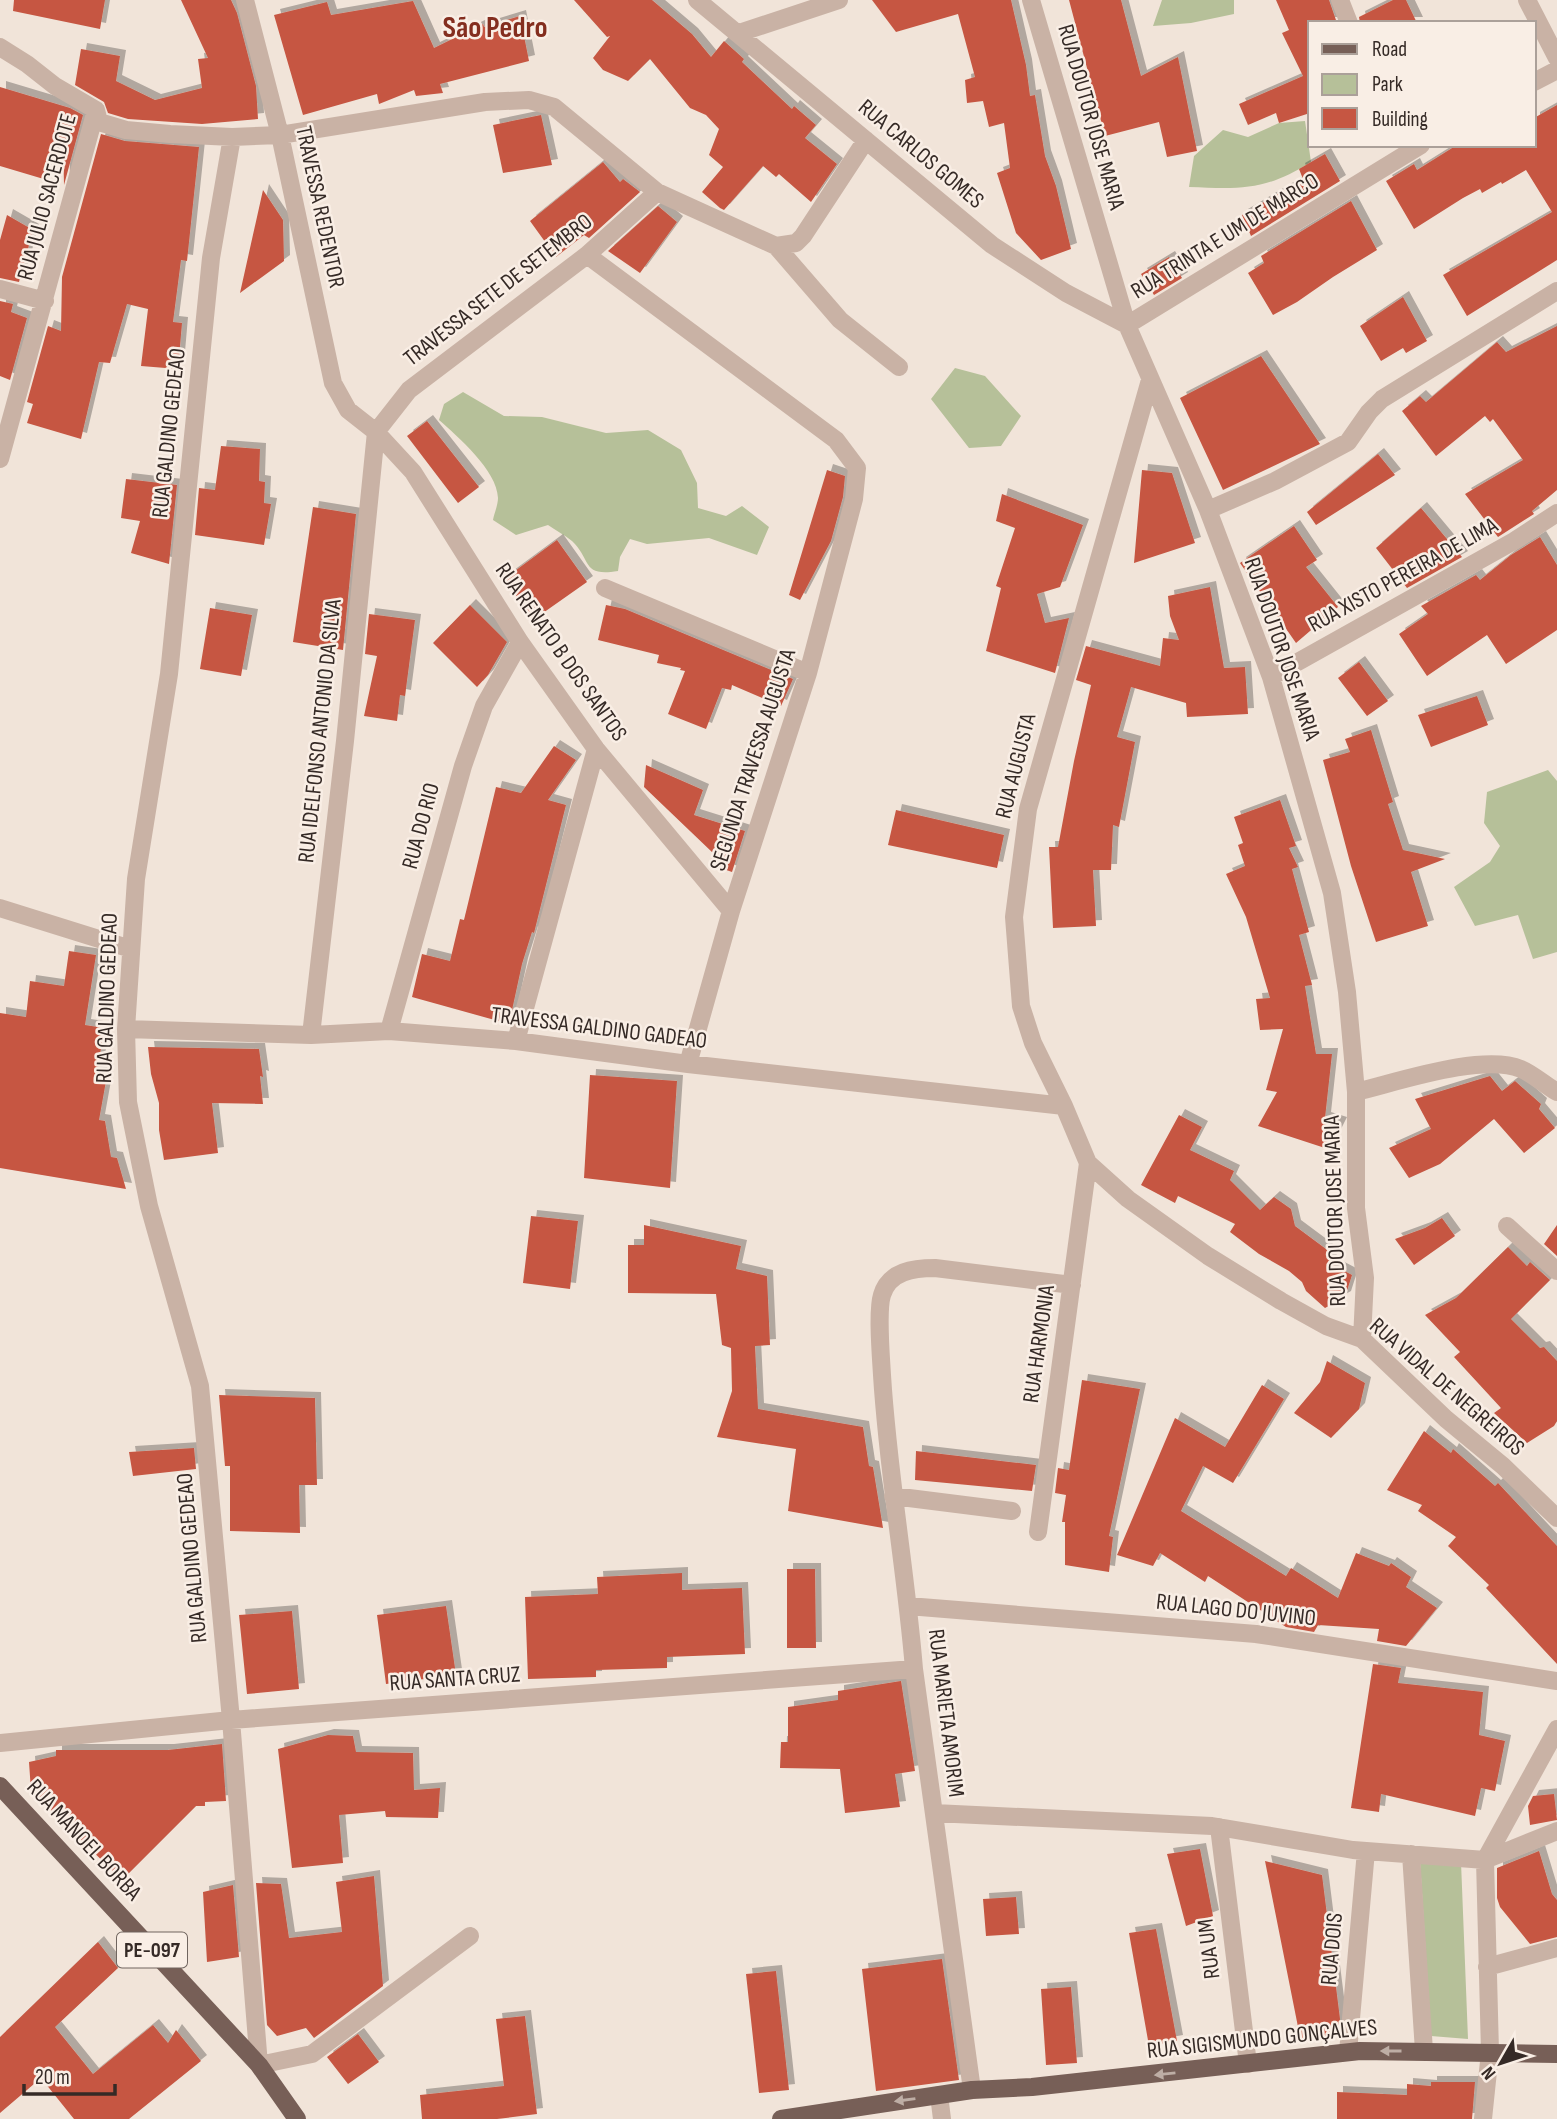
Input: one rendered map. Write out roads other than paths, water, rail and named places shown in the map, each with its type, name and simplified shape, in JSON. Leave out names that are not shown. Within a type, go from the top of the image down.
[{"type":"main road","name":"RUA MANOEL BORBA","points":[[0,1786],[259,2065],[297,2119]]},
{"type":"main road","name":"RUA SIGISMUNDO GONÇALVES","points":[[781,2119],[972,2090],[1032,2087],[1348,2052],[1557,2054]]},
{"type":"street","name":"TRAVESSA REDENTOR","points":[[245,0],[280,135],[333,383],[340,399],[357,418]]},
{"type":"street","name":"RUA CARLOS GOMES","points":[[697,0],[992,245],[1066,293],[1127,325]]},
{"type":"street","points":[[739,33],[839,0]]},
{"type":"street","name":"RUA DOUTOR JOSE MARIA","points":[[1031,0],[1127,325],[1208,510],[1237,594],[1271,677],[1332,893],[1347,992],[1356,1092],[1356,1208],[1365,1278],[1362,1339]]},
{"type":"street","points":[[1340,0],[1348,21]]},
{"type":"street","points":[[1527,0],[1557,58]]},
{"type":"street","points":[[0,47],[55,86],[96,110],[99,122],[126,130],[232,137],[280,135],[485,102],[529,100],[554,107],[657,192],[776,246],[840,320],[899,366]]},
{"type":"street","points":[[1536,81],[1557,70]]},
{"type":"street","name":"RUA JULIO SACERDOTE","points":[[0,459],[96,110]]},
{"type":"street","name":"RUA GALDINO GEDEAO","points":[[232,137],[211,258],[169,674],[136,879],[126,1029],[128,1102],[149,1206],[200,1386],[232,1720],[259,2065]]},
{"type":"street","points":[[776,246],[796,243],[803,236],[866,139]]},
{"type":"street","name":"RUA TRINTA E UM DE MARCO","points":[[1127,325],[1401,150]]},
{"type":"street","name":"TRAVESSA SETE DE SETEMBRO","points":[[376,432],[409,390],[587,255],[657,192]]},
{"type":"street","name":"SEGUNDA TRAVESSA AUGUSTA","points":[[587,255],[836,440],[857,468],[854,499],[808,673],[731,911],[688,1065]]},
{"type":"street","points":[[0,289],[45,301]]},
{"type":"street","points":[[1208,510],[1275,481],[1348,442],[1369,412],[1382,399],[1557,291]]},
{"type":"street","name":"RUA AUGUSTA","points":[[1088,1163],[1033,1043],[1021,1006],[1014,917],[1028,809],[1150,380]]},
{"type":"street","name":"RUA RENATO B DOS SANTOS","points":[[357,418],[376,432],[413,472],[520,642],[596,749],[731,911]]},
{"type":"street","name":"RUA IDELFONSO ANTONIO DA SILVA","points":[[311,1035],[345,741],[376,432]]},
{"type":"street","name":"RUA XISTO PEREIRA DE LIMA","points":[[1271,677],[1514,541],[1557,513]]},
{"type":"street","points":[[605,588],[808,673]]},
{"type":"street","name":"RUA DO RIO","points":[[389,1031],[463,766],[484,706],[520,642]]},
{"type":"street","points":[[516,1041],[596,749]]},
{"type":"street","points":[[0,908],[131,949]]},
{"type":"street","name":"TRAVESSA GALDINO GADEAO","points":[[126,1029],[311,1035],[389,1031],[516,1041],[688,1065],[1064,1106]]},
{"type":"street","points":[[1356,1092],[1475,1063],[1502,1064],[1521,1069],[1557,1092]]},
{"type":"street","name":"RUA VIDAL DE NEGREIROS","points":[[1088,1163],[1128,1199],[1208,1256],[1315,1320],[1362,1339],[1446,1419],[1503,1466],[1557,1518]]},
{"type":"street","name":"RUA HARMONIA","points":[[1038,1532],[1088,1163]]},
{"type":"street","points":[[1507,1226],[1557,1271]]},
{"type":"street","name":"RUA MARIETA AMORIM","points":[[972,2090],[893,1496],[880,1340],[881,1295],[889,1282],[901,1272],[934,1268],[1072,1285]]},
{"type":"street","points":[[893,1496],[1012,1511]]},
{"type":"street","name":"RUA LAGO DO JUVINO","points":[[908,1606],[1256,1634],[1557,1681]]},
{"type":"street","name":"RUA SANTA CRUZ","points":[[0,1743],[232,1720],[914,1669]]},
{"type":"street","points":[[1483,2119],[1489,2052],[1485,1860],[1557,1729]]},
{"type":"street","points":[[934,1813],[1219,1827],[1366,1851],[1485,1860],[1557,1831]]},
{"type":"street","name":"RUA UM","points":[[1219,1827],[1248,2064]]},
{"type":"street","name":"RUA DOIS","points":[[1348,2052],[1366,1851]]},
{"type":"street","points":[[1411,1854],[1424,2051]]},
{"type":"street","points":[[259,2065],[312,2054],[470,1936]]},
{"type":"street","points":[[1487,1967],[1557,1948]]},
{"type":"street","points":[[939,2095],[942,2119]]},
{"type":"district","name":"São Pedro","points":[[495,28]]}]
